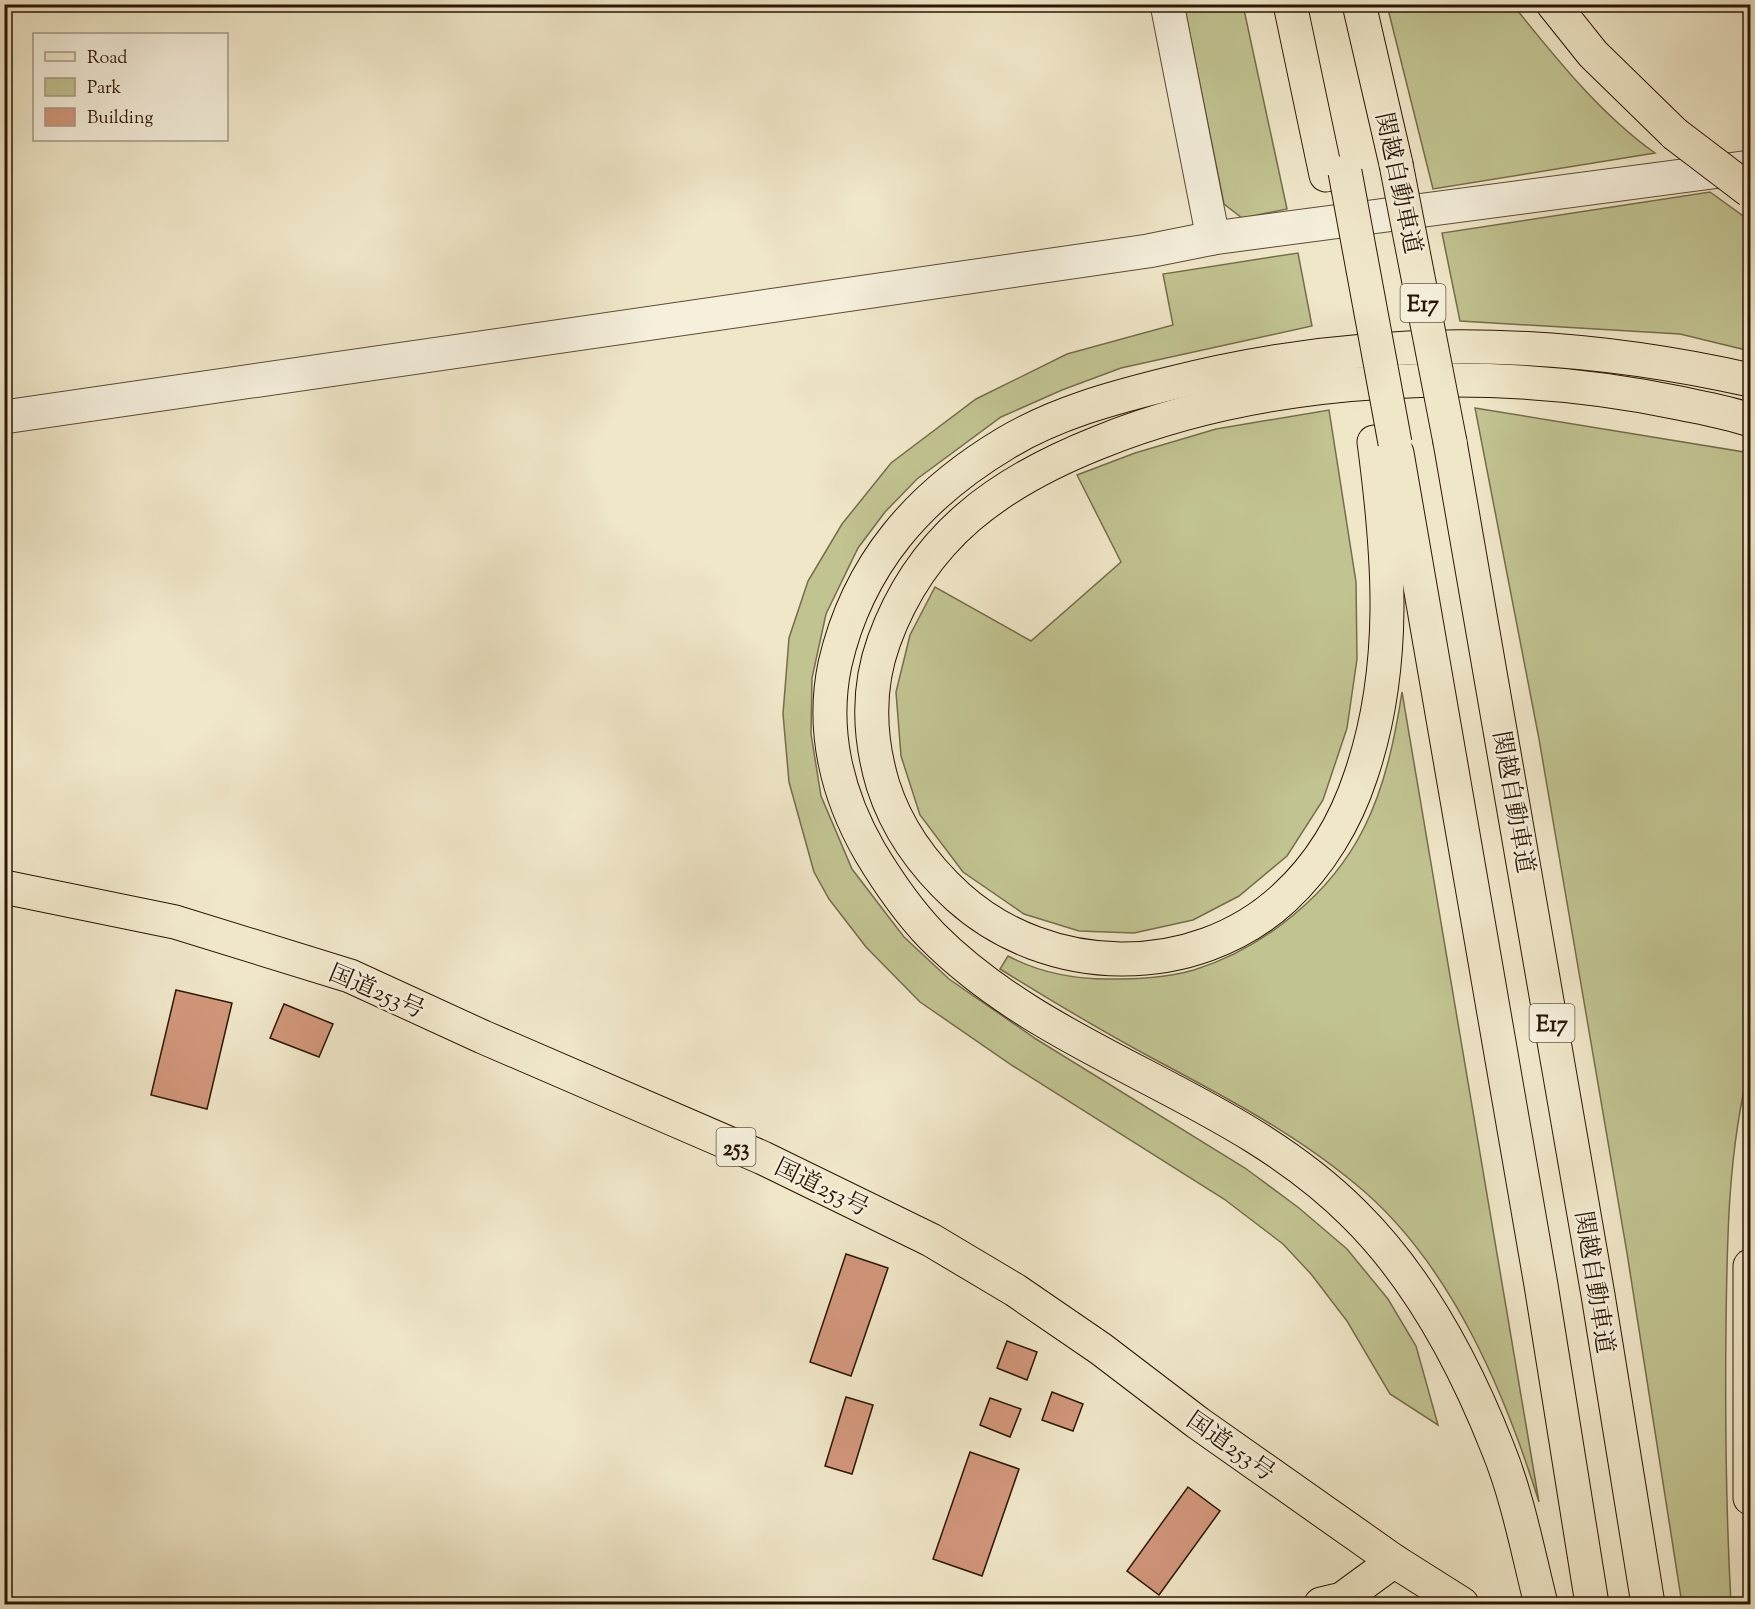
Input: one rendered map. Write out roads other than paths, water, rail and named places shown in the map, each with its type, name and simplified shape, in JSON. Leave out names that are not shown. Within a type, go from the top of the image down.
[{"type":"main road","points":[[1290,4],[1336,174]]},
{"type":"main road","name":"関越自動車道","points":[[1305,4],[1541,1285],[1592,1605]]},
{"type":"main road","name":"関越自動車道","points":[[1359,4],[1396,164],[1450,442],[1590,1248],[1648,1605]]},
{"type":"main road","points":[[1553,4],[1593,54],[1675,134],[1750,191]]},
{"type":"main road","points":[[1541,1605],[1500,1453],[1452,1350],[1391,1253],[1323,1184],[1280,1153],[1233,1124],[1047,1022],[1000,993],[959,961],[930,934],[900,898],[853,822],[836,775],[829,728],[833,676],[844,626],[865,581],[891,540],[927,500],[972,463],[1016,437],[1068,413],[1122,396],[1248,366],[1311,355],[1393,347],[1482,345],[1563,349],[1650,360],[1750,381]]},
{"type":"main road","points":[[1385,442],[1384,518],[1389,586],[1386,648],[1378,709],[1362,773],[1343,820],[1317,863],[1282,900],[1239,930],[1191,951],[1145,959],[1099,960],[1055,951],[1011,933],[973,910],[940,881],[911,845],[888,801],[873,753],[872,710],[876,663],[891,622],[911,581],[947,537],[976,508],[1012,483],[1055,460],[1117,435],[1253,399],[1341,387],[1410,381],[1561,385],[1641,395],[1750,420]]},
{"type":"main road","name":"国道253号","points":[[4,887],[175,922],[350,976],[483,1037],[794,1173],[931,1240],[1016,1290],[1101,1349],[1197,1423],[1394,1561],[1462,1605]]},
{"type":"main road","points":[[1750,1266],[1750,1498]]},
{"type":"main road","points":[[1321,1605],[1342,1599],[1394,1561]]},
{"type":"street","points":[[1167,4],[1213,238]]},
{"type":"street","points":[[4,417],[1148,251],[1213,238],[1750,167]]}]
